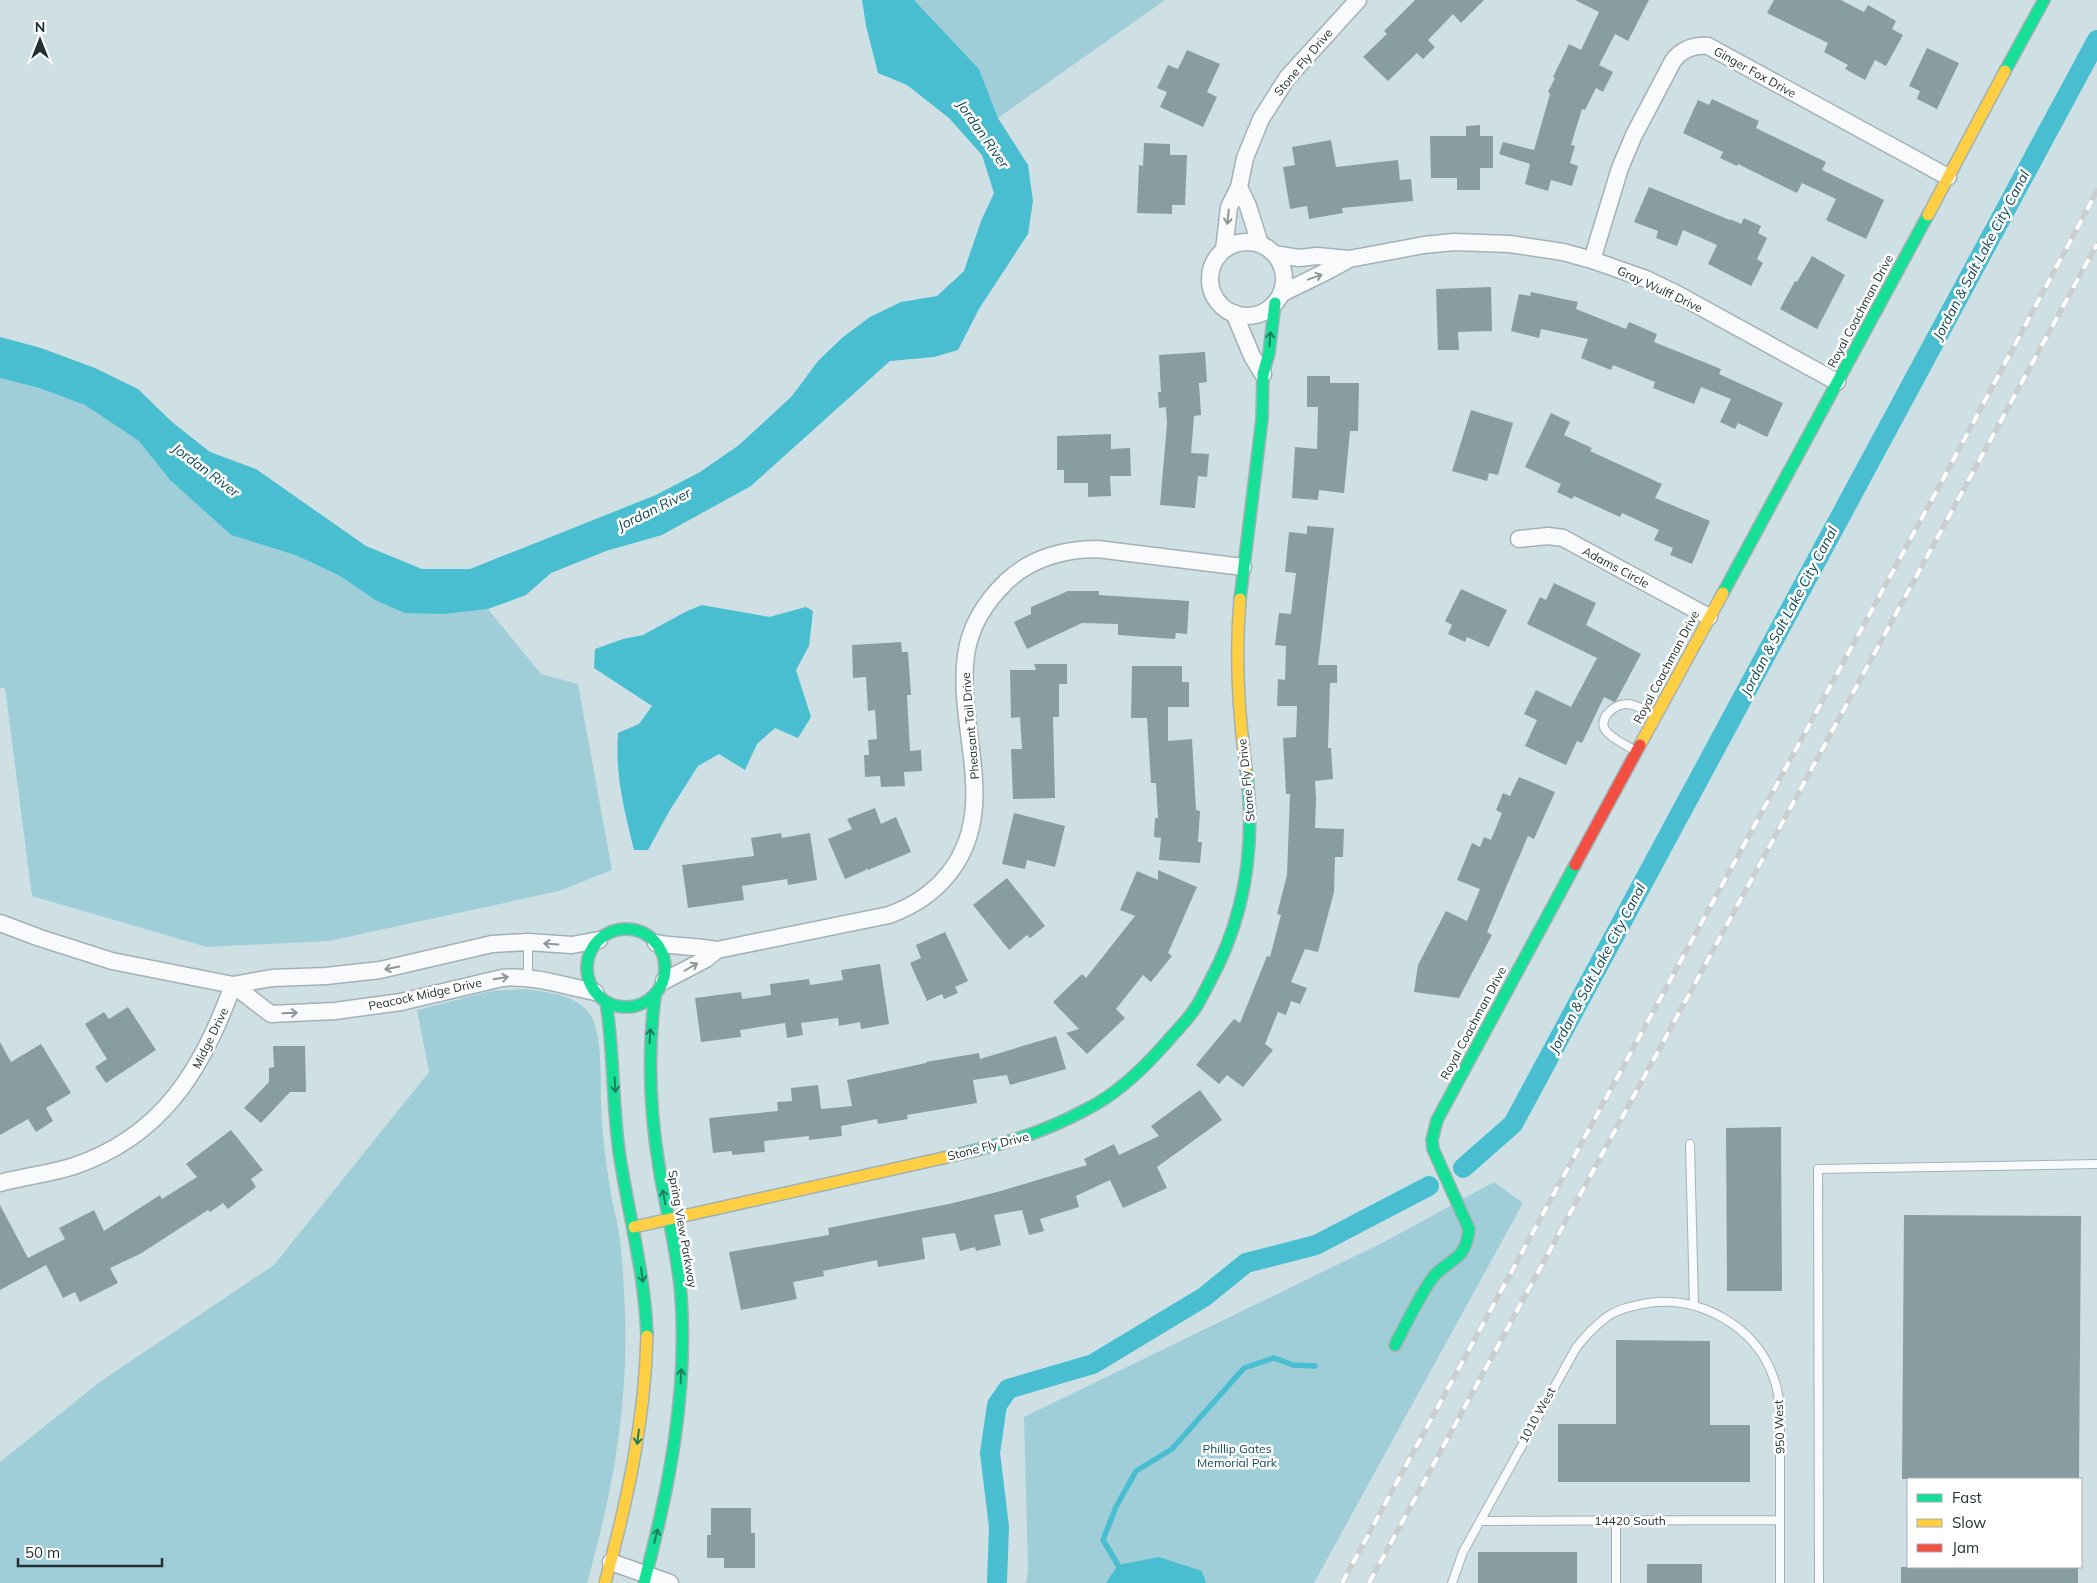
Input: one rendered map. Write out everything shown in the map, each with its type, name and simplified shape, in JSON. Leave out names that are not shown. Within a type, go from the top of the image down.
[{"type":"street","name":"Stone Fly Drive","points":[[1224,250],[1229,207],[1239,187],[1245,158],[1252,140],[1273,98],[1292,72],[1358,0]]},
{"type":"street","name":"Royal Coachman Drive","points":[[1395,1344],[1430,1281],[1461,1255],[1468,1242],[1469,1229],[1433,1149],[1432,1140],[1437,1120],[2044,0]]},
{"type":"street","name":"Ginger Fox Drive","points":[[1592,260],[1614,186],[1634,135],[1673,61],[1682,51],[1695,46],[1708,46],[1948,177]]},
{"type":"street","points":[[1239,187],[1248,206],[1260,244]]},
{"type":"street","points":[[1241,242],[1260,244],[1274,254],[1283,268],[1284,285],[1278,298],[1256,315],[1246,316],[1234,313],[1217,300],[1211,285],[1212,269],[1216,258],[1224,250],[1241,242]]},
{"type":"street","name":"Gray Wulff Drive","points":[[1274,254],[1299,258],[1317,256],[1348,259],[1424,245],[1485,242],[1538,247],[1592,260],[1646,280],[1677,294],[1837,382]]},
{"type":"street","name":"Gray Wulff Drive","points":[[1278,298],[1304,281],[1322,275],[1348,259]]},
{"type":"street","name":"Stone Fly Drive","points":[[634,1227],[1008,1143],[1035,1134],[1088,1109],[1112,1094],[1148,1063],[1195,1009],[1222,960],[1238,914],[1246,879],[1251,826],[1250,799],[1239,717],[1236,661],[1243,567],[1262,419],[1263,374],[1269,353],[1278,298]]},
{"type":"street","points":[[1234,313],[1252,356],[1263,374]]},
{"type":"street","name":"Adams Circle","points":[[1519,539],[1548,536],[1563,538],[1709,617]]},
{"type":"street","name":"Pheasant Tail Drive","points":[[656,943],[682,948],[717,950],[890,915],[917,903],[931,894],[943,881],[963,851],[973,820],[975,806],[965,690],[966,654],[977,619],[986,604],[1012,577],[1044,558],[1079,549],[1098,549],[1243,567]]},
{"type":"street","name":"Peacock Midge Drive","points":[[0,923],[112,961],[233,985],[272,978],[352,974],[408,964],[477,947],[528,942],[572,945],[599,940]]},
{"type":"street","points":[[601,997],[618,1007],[632,1007],[644,1003],[654,996],[664,981],[665,961],[656,943],[648,936],[628,929],[608,934],[599,940],[590,954],[587,971],[590,982],[601,997],[613,1049],[618,1148],[634,1227],[645,1300],[646,1363],[637,1448],[627,1497],[605,1583]]},
{"type":"street","name":"Pheasant Tail Drive","points":[[664,981],[706,960],[717,950]]},
{"type":"street","name":"Peacock Midge Drive","points":[[233,985],[271,1014],[367,1007],[408,1000],[502,978],[528,977],[601,997]]},
{"type":"street","name":"Midge Drive","points":[[0,1182],[54,1172],[95,1158],[135,1135],[174,1098],[193,1073],[219,1023],[233,985]]},
{"type":"street","name":"Spring View Parkway","points":[[645,1579],[674,1450],[682,1354],[681,1294],[657,1154],[652,1101],[649,1044],[654,996]]},
{"type":"street","points":[[611,1562],[645,1579],[670,1583]]},
{"type":"lane","points":[[1636,751],[1607,733],[1603,726],[1604,718],[1613,708],[1625,704],[1636,706],[1656,715]]},
{"type":"lane","points":[[528,942],[528,977]]},
{"type":"lane","points":[[1690,1144],[1694,1305]]},
{"type":"lane","points":[[1819,1583],[1818,1169],[2097,1164]]},
{"type":"lane","name":"950 West","points":[[1671,1301],[1694,1305],[1718,1315],[1742,1331],[1760,1351],[1773,1376],[1780,1403],[1780,1583]]},
{"type":"lane","name":"1010 West","points":[[1452,1583],[1459,1559],[1566,1363],[1585,1336],[1609,1316],[1617,1312],[1639,1305],[1671,1301]]},
{"type":"lane","points":[[1616,1520],[1616,1583]]},
{"type":"lane","name":"14420 South","points":[[1480,1521],[1780,1520]]},
{"type":"green space","points":[[914,0],[1165,0],[998,118],[979,69]]},
{"type":"green space","points":[[0,378],[39,388],[85,405],[140,441],[170,480],[231,535],[298,556],[342,577],[375,600],[445,614],[488,609],[541,674],[578,684],[612,870],[559,891],[329,941],[207,947],[32,896],[5,688],[0,688]]},
{"type":"green space","points":[[524,989],[568,998],[583,1007],[594,1022],[599,1049],[601,1109],[606,1163],[621,1248],[626,1330],[622,1403],[618,1440],[605,1512],[587,1583],[0,1583],[0,1462],[101,1381],[274,1265],[429,1072],[417,1010],[491,991]]},
{"type":"green space","name":"Phillip Gates Memorial Park","points":[[1494,1182],[1523,1203],[1314,1583],[1026,1583],[1028,1570],[1024,1417],[1384,1242]]},
{"type":"water","name":"Jordan River","points":[[862,0],[914,0],[979,69],[998,118],[1028,165],[1033,201],[1028,234],[979,309],[958,350],[934,357],[890,361],[751,486],[662,535],[606,551],[551,573],[526,595],[488,609],[445,614],[405,613],[375,600],[342,577],[298,556],[231,535],[170,480],[139,441],[85,405],[39,388],[0,378],[0,337],[41,348],[95,368],[138,389],[172,422],[210,452],[256,469],[366,546],[422,569],[470,569],[656,495],[700,472],[739,445],[792,396],[818,361],[843,337],[870,317],[901,302],[937,296],[964,271],[981,221],[994,193],[982,155],[949,118],[907,85],[878,73],[866,26]]},
{"type":"water","points":[[702,605],[769,617],[806,607],[813,611],[809,646],[796,670],[811,717],[798,738],[775,728],[757,744],[745,770],[719,754],[698,766],[670,810],[648,850],[634,850],[619,778],[618,733],[639,724],[652,706],[594,668],[595,649],[623,639],[643,635]]},
{"type":"water","points":[[1159,1557],[1202,1571],[1206,1583],[1106,1583],[1118,1565]]},
{"type":"building","points":[[1415,0],[1484,0],[1461,23],[1453,14],[1428,40],[1435,47],[1423,59],[1417,53],[1388,81],[1363,57],[1387,34],[1384,31]]},
{"type":"building","points":[[1575,0],[1649,0],[1628,41],[1615,34],[1599,65],[1613,72],[1603,92],[1596,88],[1585,110],[1582,109],[1571,145],[1575,146],[1570,163],[1578,166],[1572,186],[1551,180],[1548,191],[1525,184],[1530,164],[1499,154],[1503,142],[1534,150],[1550,94],[1548,92],[1555,78],[1553,77],[1569,44],[1581,50],[1599,12]]},
{"type":"building","points":[[1774,0],[1841,0],[1864,12],[1868,5],[1896,21],[1892,29],[1903,35],[1886,66],[1875,60],[1865,80],[1845,69],[1848,65],[1824,52],[1828,43],[1767,13]]},
{"type":"building","points":[[1927,48],[1959,63],[1937,109],[1917,99],[1920,91],[1909,86]]},
{"type":"building","points":[[1187,50],[1220,64],[1207,92],[1217,97],[1203,127],[1160,107],[1167,92],[1157,88],[1168,65],[1178,69]]},
{"type":"building","points":[[1712,99],[1759,121],[1756,128],[1826,162],[1822,170],[1884,200],[1866,239],[1826,220],[1836,199],[1802,183],[1797,193],[1738,164],[1737,166],[1720,158],[1723,152],[1683,133],[1698,100],[1709,105]]},
{"type":"building","points":[[1480,125],[1480,136],[1493,136],[1493,168],[1480,168],[1480,190],[1457,190],[1457,178],[1431,178],[1430,136],[1466,136],[1466,126]]},
{"type":"building","points":[[1331,140],[1336,167],[1398,160],[1400,180],[1411,179],[1413,201],[1342,208],[1343,213],[1309,219],[1307,206],[1290,209],[1283,167],[1295,165],[1292,147]]},
{"type":"building","points":[[1144,143],[1170,144],[1170,155],[1187,155],[1185,205],[1172,205],[1172,214],[1137,213],[1139,165],[1143,166]]},
{"type":"building","points":[[1649,187],[1741,224],[1744,218],[1761,226],[1758,233],[1767,238],[1757,259],[1763,263],[1751,286],[1708,264],[1717,245],[1683,230],[1677,246],[1656,238],[1658,231],[1634,222]]},
{"type":"building","points":[[1812,256],[1845,275],[1817,329],[1780,309],[1795,281],[1797,282]]},
{"type":"building","points":[[1491,287],[1492,331],[1458,332],[1459,350],[1438,350],[1436,289]]},
{"type":"building","points":[[1531,292],[1578,302],[1576,309],[1626,329],[1629,322],[1657,334],[1654,342],[1721,369],[1719,374],[1783,403],[1767,437],[1738,423],[1735,429],[1720,422],[1731,399],[1701,387],[1694,404],[1653,388],[1655,382],[1613,365],[1611,370],[1581,358],[1588,339],[1541,329],[1539,338],[1511,331],[1519,294],[1530,296]]},
{"type":"building","points":[[1205,352],[1207,382],[1199,383],[1201,415],[1194,416],[1191,453],[1209,454],[1207,477],[1198,476],[1195,508],[1160,505],[1167,424],[1166,407],[1159,408],[1158,392],[1161,392],[1159,355]]},
{"type":"building","points":[[1307,376],[1330,376],[1330,383],[1359,383],[1358,431],[1350,431],[1344,493],[1319,490],[1318,500],[1292,498],[1295,447],[1317,449],[1318,407],[1307,407]]},
{"type":"building","points":[[1471,410],[1513,423],[1498,475],[1489,473],[1487,481],[1452,471]]},
{"type":"building","points":[[1551,413],[1570,422],[1564,435],[1592,448],[1590,451],[1662,484],[1655,498],[1710,521],[1692,564],[1670,555],[1673,548],[1654,540],[1659,530],[1622,513],[1620,517],[1574,496],[1572,499],[1557,492],[1561,484],[1525,467]]},
{"type":"building","points":[[1111,434],[1111,449],[1130,448],[1131,476],[1110,476],[1111,496],[1088,497],[1088,483],[1064,483],[1064,470],[1057,470],[1057,436]]},
{"type":"building","points":[[1307,526],[1334,528],[1318,665],[1337,665],[1337,683],[1330,683],[1328,748],[1331,748],[1333,779],[1315,781],[1315,828],[1344,829],[1343,857],[1335,857],[1334,892],[1318,952],[1305,949],[1291,982],[1307,988],[1300,1004],[1291,1001],[1286,1015],[1278,1012],[1265,1044],[1273,1050],[1243,1087],[1227,1075],[1219,1084],[1196,1065],[1234,1019],[1240,1023],[1267,956],[1270,957],[1281,915],[1277,914],[1287,875],[1290,794],[1286,794],[1283,738],[1296,737],[1297,706],[1277,706],[1278,679],[1285,680],[1286,646],[1275,645],[1279,613],[1291,614],[1296,573],[1285,572],[1289,532],[1307,534]]},
{"type":"building","points":[[1554,583],[1596,603],[1586,625],[1641,654],[1616,701],[1614,702],[1604,697],[1582,743],[1577,741],[1566,765],[1525,746],[1537,720],[1524,714],[1536,690],[1571,707],[1597,658],[1527,624],[1540,597],[1546,600]]},
{"type":"building","points":[[1461,589],[1507,610],[1489,647],[1467,637],[1465,642],[1448,634],[1452,625],[1445,621]]},
{"type":"building","points":[[1068,591],[1099,591],[1099,595],[1189,601],[1187,634],[1176,633],[1175,639],[1118,635],[1118,624],[1082,623],[1027,649],[1014,622],[1031,614],[1031,607]]},
{"type":"building","points":[[901,642],[902,652],[908,652],[911,695],[907,695],[910,751],[921,750],[922,771],[904,772],[905,786],[881,787],[880,776],[865,777],[864,755],[869,755],[868,740],[877,739],[875,710],[868,711],[866,677],[853,678],[852,645]]},
{"type":"building","points":[[1034,664],[1067,664],[1067,684],[1059,684],[1059,717],[1053,717],[1055,798],[1013,799],[1011,749],[1022,749],[1020,717],[1011,718],[1010,670],[1036,670]]},
{"type":"building","points":[[1132,666],[1182,666],[1182,682],[1189,682],[1189,707],[1168,707],[1168,741],[1192,739],[1196,810],[1200,811],[1198,842],[1202,842],[1200,863],[1159,860],[1161,838],[1154,837],[1155,818],[1158,818],[1156,783],[1151,783],[1147,718],[1131,718]]},
{"type":"building","points":[[1519,777],[1555,792],[1534,839],[1528,836],[1487,932],[1492,935],[1459,998],[1414,992],[1418,965],[1446,911],[1467,921],[1480,889],[1457,880],[1472,843],[1480,847],[1484,837],[1491,840],[1502,813],[1496,810],[1503,793],[1510,796]]},
{"type":"building","points":[[875,808],[881,824],[896,817],[911,852],[868,870],[866,868],[866,870],[845,879],[828,839],[852,829],[847,819]]},
{"type":"building","points":[[1014,813],[1065,826],[1055,867],[1027,860],[1025,869],[1002,864]]},
{"type":"building","points":[[781,833],[782,838],[810,833],[817,880],[788,885],[787,879],[742,886],[744,900],[688,908],[682,865],[754,856],[751,838]]},
{"type":"building","points":[[1158,870],[1197,887],[1168,953],[1172,956],[1151,982],[1143,975],[1116,1009],[1125,1018],[1087,1054],[1066,1033],[1079,1029],[1053,1002],[1082,974],[1086,978],[1135,916],[1120,910],[1137,871],[1158,880]]},
{"type":"building","points":[[1007,878],[1045,926],[1030,938],[1027,935],[1009,950],[973,905]]},
{"type":"building","points":[[945,932],[968,981],[955,987],[958,993],[944,999],[942,994],[927,1001],[910,963],[921,958],[916,945]]},
{"type":"building","points":[[880,964],[889,1024],[861,1029],[860,1022],[839,1026],[838,1018],[801,1023],[803,1035],[787,1038],[785,1023],[740,1030],[741,1037],[701,1042],[695,998],[741,992],[742,999],[771,995],[770,984],[809,979],[810,985],[843,980],[841,970]]},
{"type":"building","points":[[128,1007],[156,1050],[106,1083],[95,1067],[107,1059],[85,1024],[104,1012],[109,1019]]},
{"type":"building","points":[[1056,1036],[1066,1069],[1010,1085],[1007,1075],[973,1080],[977,1103],[907,1115],[908,1119],[878,1124],[877,1119],[841,1126],[842,1136],[809,1140],[809,1136],[764,1141],[765,1152],[732,1155],[732,1151],[713,1153],[709,1118],[778,1111],[777,1102],[792,1101],[791,1088],[818,1085],[821,1109],[852,1106],[847,1080],[926,1062],[979,1053],[980,1059]]},
{"type":"building","points":[[0,1042],[11,1062],[41,1044],[71,1093],[46,1108],[53,1121],[36,1132],[28,1119],[0,1135]]},
{"type":"building","points":[[273,1046],[305,1046],[306,1092],[290,1092],[261,1123],[244,1108],[269,1082],[269,1068],[274,1067]]},
{"type":"building","points":[[1200,1090],[1222,1120],[1157,1167],[1167,1188],[1123,1208],[1110,1180],[1076,1196],[1079,1207],[1040,1219],[1044,1231],[1029,1235],[1022,1210],[994,1215],[1001,1245],[976,1251],[975,1247],[960,1251],[955,1233],[922,1238],[925,1259],[878,1267],[877,1260],[823,1271],[824,1276],[793,1282],[797,1299],[741,1310],[729,1252],[829,1235],[828,1228],[949,1204],[1001,1191],[1087,1165],[1084,1159],[1114,1144],[1119,1155],[1159,1136],[1151,1126]]},
{"type":"building","points":[[1781,1127],[1782,1291],[1727,1291],[1726,1128]]},
{"type":"building","points":[[231,1130],[263,1170],[251,1179],[256,1187],[228,1209],[223,1203],[210,1212],[208,1210],[140,1254],[110,1268],[118,1283],[80,1302],[75,1292],[63,1298],[46,1265],[0,1290],[0,1205],[28,1258],[65,1239],[59,1228],[94,1210],[104,1231],[160,1195],[162,1199],[197,1177],[186,1164]]},
{"type":"building","points":[[1904,1215],[2081,1216],[2079,1478],[1902,1479]]},
{"type":"building","points":[[1616,1340],[1710,1341],[1710,1425],[1750,1425],[1750,1482],[1558,1482],[1558,1424],[1616,1424]]},
{"type":"building","points":[[711,1508],[751,1508],[751,1533],[755,1533],[755,1568],[724,1568],[724,1558],[707,1558],[707,1535],[711,1535]]},
{"type":"building","points":[[1478,1552],[1577,1552],[1577,1583],[1478,1583]]},
{"type":"building","points":[[1647,1564],[1702,1564],[1702,1583],[1647,1583]]},
{"type":"building","points":[[1901,1567],[2078,1568],[2078,1583],[1901,1583]]},
{"type":"waterway","name":"Jordan & Salt Lake City Canal","points":[[1463,1168],[1513,1124],[2097,40]]},
{"type":"waterway","name":"Jordan & Salt Lake City Canal","points":[[997,1583],[999,1527],[990,1453],[997,1405],[1008,1389],[1093,1364],[1204,1297],[1246,1263],[1316,1245],[1429,1186]]},
{"type":"waterway","points":[[1118,1565],[1103,1540],[1116,1507],[1136,1471],[1172,1449],[1244,1368],[1274,1358],[1293,1365],[1315,1366]]},
{"type":"railway","points":[[1342,1583],[1942,481],[2097,191]]},
{"type":"railway","points":[[1369,1583],[2097,244]]},
{"type":"traffic: fast","points":[[2005,71],[2044,0]]},
{"type":"traffic: fast","points":[[1723,593],[1928,215]]},
{"type":"traffic: fast","points":[[1240,599],[1262,419],[1263,374],[1269,353],[1275,303]]},
{"type":"traffic: fast","points":[[952,1156],[1038,1132],[1098,1103],[1139,1072],[1191,1014],[1222,958],[1240,905],[1245,878],[1250,824],[1246,768]]},
{"type":"traffic: fast","points":[[1395,1345],[1429,1283],[1441,1269],[1459,1255],[1467,1241],[1469,1229],[1433,1149],[1432,1140],[1437,1120],[1575,865]]},
{"type":"traffic: fast","points":[[626,929],[641,932],[654,940],[662,953],[665,968],[662,983],[654,996],[641,1004],[626,1007],[611,1004],[598,996],[590,983],[587,968],[590,953],[598,940],[611,932],[626,929]]},
{"type":"traffic: fast","points":[[644,1583],[669,1476],[682,1369],[681,1296],[672,1234],[660,1173],[652,1107],[650,1062],[655,996]]},
{"type":"traffic: fast","points":[[606,1002],[619,1151],[640,1266],[647,1336]]},
{"type":"traffic: slow","points":[[1928,215],[2005,71]]},
{"type":"traffic: slow","points":[[1640,745],[1723,593]]},
{"type":"traffic: slow","points":[[1240,599],[1238,684],[1246,768]]},
{"type":"traffic: slow","points":[[634,1227],[952,1156]]},
{"type":"traffic: slow","points":[[605,1583],[634,1461],[643,1399],[647,1336]]},
{"type":"traffic: jam","points":[[1575,865],[1640,745]]}]
